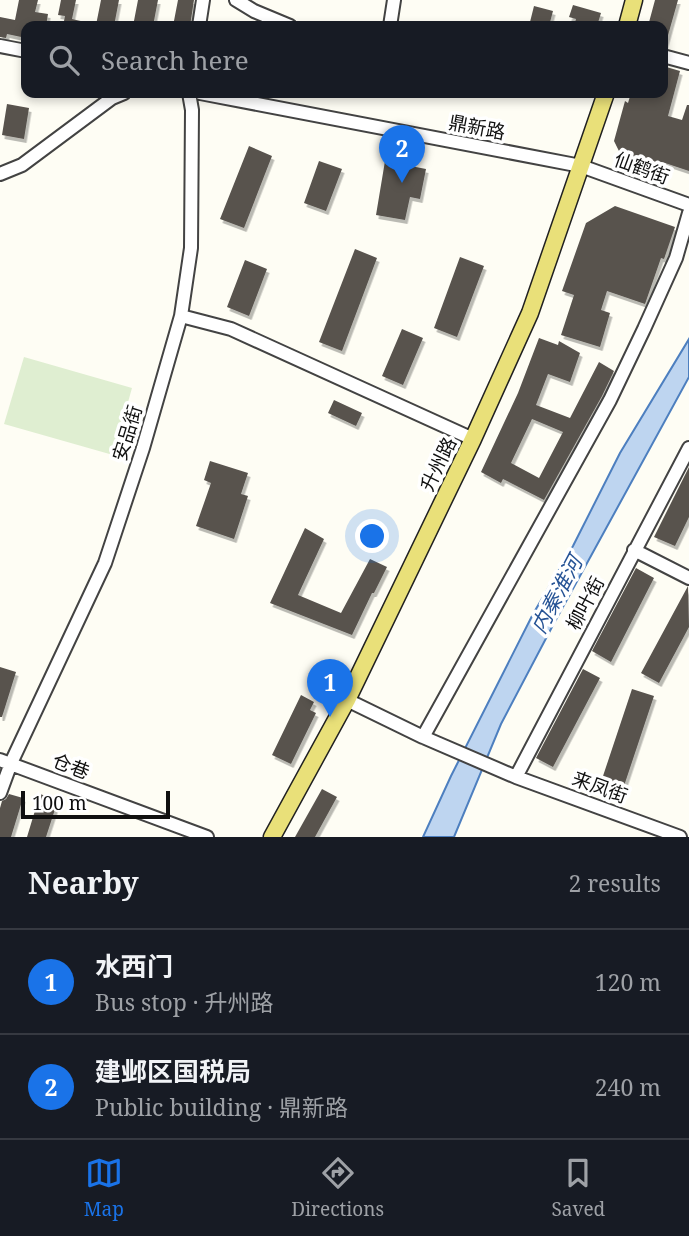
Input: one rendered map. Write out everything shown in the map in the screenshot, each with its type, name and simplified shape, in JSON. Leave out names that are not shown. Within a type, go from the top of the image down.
[{"type":"main road","points":[[628,21],[634,0]]},
{"type":"main road","name":"升州路","points":[[272,837],[347,700],[473,439],[530,313],[604,98]]},
{"type":"street","points":[[200,21],[203,0]]},
{"type":"street","points":[[236,0],[278,21]]},
{"type":"street","points":[[391,21],[394,0]]},
{"type":"street","points":[[0,46],[21,50]]},
{"type":"street","points":[[668,57],[689,63]]},
{"type":"street","points":[[0,174],[22,165],[110,98]]},
{"type":"street","name":"安品街","points":[[0,793],[5,762],[105,562],[143,449],[181,316],[191,248],[190,98]]},
{"type":"street","name":"鼎新路","points":[[226,98],[581,166]]},
{"type":"street","name":"仙鹤街","points":[[581,166],[689,205]]},
{"type":"street","points":[[347,700],[423,737],[610,400],[645,330],[676,258],[689,214]]},
{"type":"street","points":[[181,316],[231,329],[473,439]]},
{"type":"street","name":"柳叶街","points":[[512,775],[689,448]]},
{"type":"street","points":[[635,550],[689,578]]},
{"type":"street","name":"来凤街","points":[[423,737],[512,775],[680,837]]},
{"type":"street","name":"仓巷","points":[[5,762],[207,837]]},
{"type":"green space","points":[[24,357],[132,388],[113,455],[4,424]]},
{"type":"water","name":"内秦淮河","points":[[689,339],[689,377],[501,724],[454,837],[423,837],[533,614],[573,546],[620,453]]},
{"type":"building","points":[[19,0],[38,0],[35,12],[48,14],[47,21],[21,21],[21,37],[7,34],[6,38],[0,37],[0,17],[15,20]]},
{"type":"building","points":[[61,0],[76,0],[72,19],[80,21],[64,21],[65,16],[58,15]]},
{"type":"building","points":[[101,0],[119,0],[115,21],[97,21]]},
{"type":"building","points":[[138,0],[158,0],[154,21],[134,21]]},
{"type":"building","points":[[178,0],[194,0],[191,21],[174,21]]},
{"type":"building","points":[[655,0],[678,0],[668,35],[668,21],[649,21]]},
{"type":"building","points":[[573,5],[601,13],[599,21],[575,21],[569,17]]},
{"type":"building","points":[[534,6],[553,11],[550,21],[530,21]]},
{"type":"building","points":[[668,67],[680,71],[668,116],[682,120],[689,105],[689,171],[665,163],[662,172],[628,161],[630,157],[619,151],[614,141],[625,101],[628,103],[630,98],[668,98]]},
{"type":"building","points":[[7,104],[29,108],[24,139],[2,135]]},
{"type":"building","points":[[249,146],[272,156],[244,228],[220,219]]},
{"type":"building","points":[[319,161],[342,169],[326,211],[304,203]]},
{"type":"building","points":[[385,161],[426,169],[420,199],[410,197],[405,220],[376,215]]},
{"type":"building","points":[[615,206],[675,227],[645,304],[607,291],[601,310],[610,313],[600,347],[561,335],[574,295],[562,291],[586,223]]},
{"type":"building","points":[[355,249],[377,258],[342,351],[319,342]]},
{"type":"building","points":[[460,257],[484,266],[457,337],[434,328]]},
{"type":"building","points":[[245,260],[267,269],[249,316],[227,307]]},
{"type":"building","points":[[402,329],[423,338],[403,385],[382,376]]},
{"type":"building","points":[[539,338],[558,345],[559,341],[580,353],[570,382],[548,374],[536,405],[570,418],[599,362],[614,371],[544,500],[503,479],[501,483],[481,472],[518,393]],"holes":[[[532,419],[563,432],[539,478],[511,463]]]},
{"type":"building","points":[[334,400],[362,413],[356,426],[328,413]]},
{"type":"building","points":[[210,461],[248,473],[241,494],[248,496],[234,539],[196,526],[211,483],[204,480]]},
{"type":"building","points":[[689,467],[689,517],[675,546],[654,537]]},
{"type":"building","points":[[305,528],[324,539],[298,595],[341,613],[370,559],[387,567],[352,635],[270,603]]},
{"type":"building","points":[[636,568],[654,578],[611,662],[592,651]]},
{"type":"building","points":[[688,586],[689,627],[659,683],[641,673]]},
{"type":"building","points":[[0,667],[16,672],[2,717],[0,717]]},
{"type":"building","points":[[583,669],[600,678],[553,767],[536,758]]},
{"type":"building","points":[[632,689],[654,696],[624,786],[602,779]]},
{"type":"building","points":[[301,695],[314,702],[310,710],[316,713],[291,764],[272,755]]},
{"type":"building","points":[[322,789],[337,797],[315,837],[295,837]]},
{"type":"building","points":[[9,794],[23,798],[11,837],[0,837],[0,808],[2,801]]},
{"type":"building","points":[[40,794],[58,800],[46,837],[27,837]]},
{"type":"place","name":"建邺区国税局","points":[[402,183]]},
{"type":"place","name":"水西门","points":[[330,717]]}]
